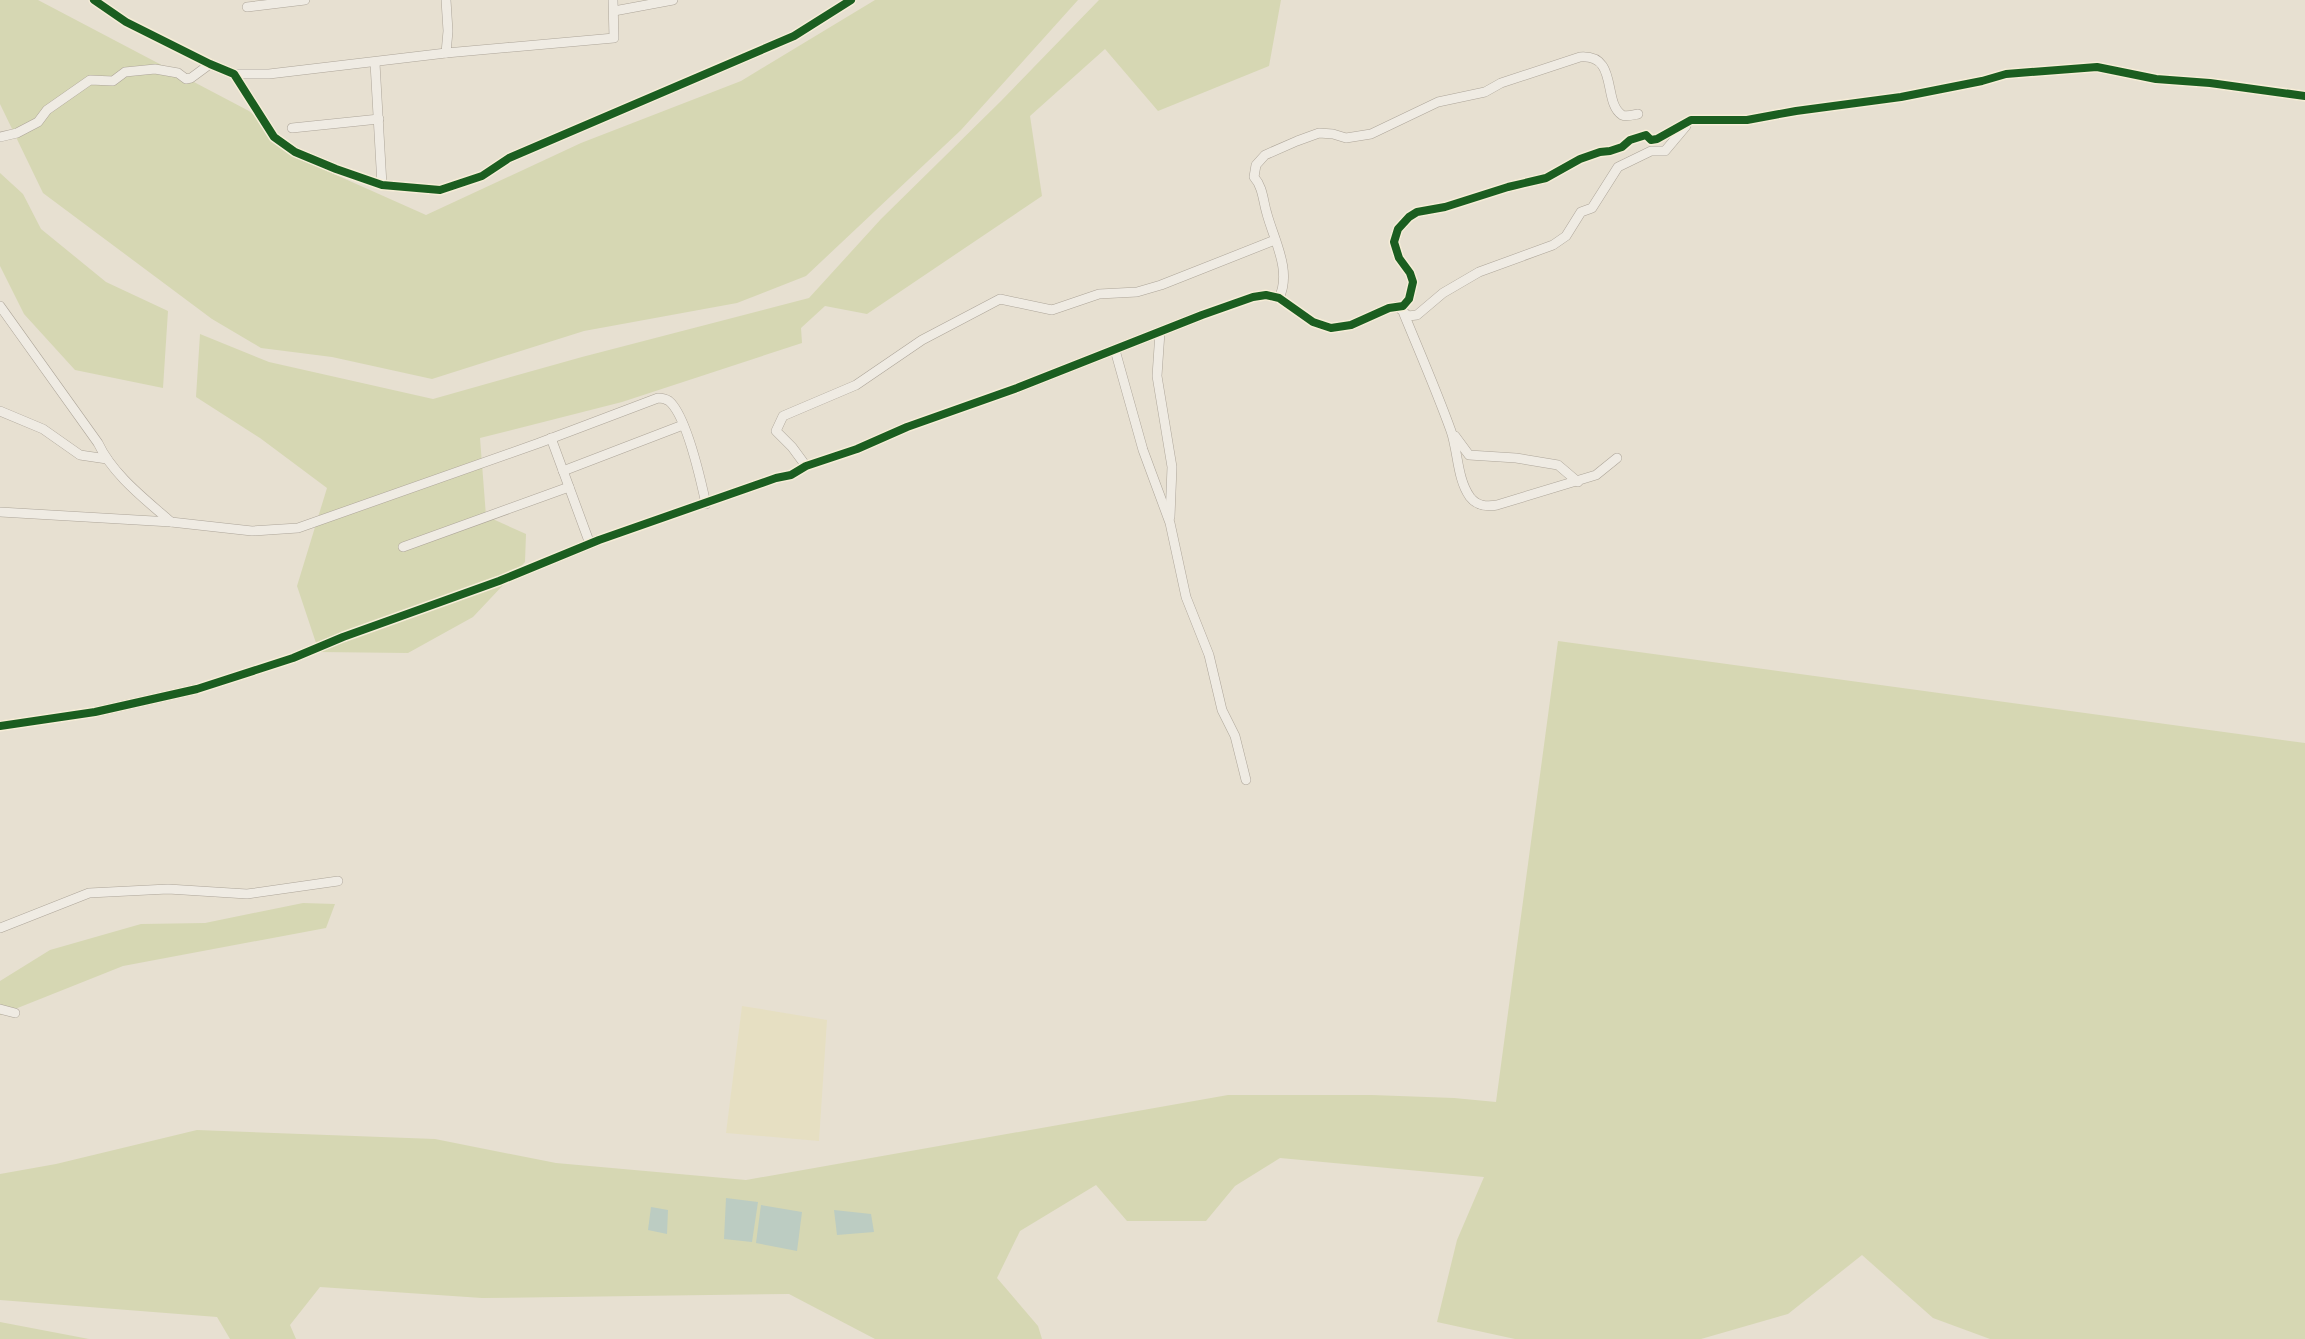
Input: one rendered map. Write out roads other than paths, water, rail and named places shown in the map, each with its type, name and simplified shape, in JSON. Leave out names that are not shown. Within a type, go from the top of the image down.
[{"type":"street","points":[[94,0],[126,22],[234,74],[269,74],[375,63],[446,53],[614,38],[613,0]]},
{"type":"street","points":[[247,7],[305,0]]},
{"type":"street","points":[[446,0],[448,31],[446,53]]},
{"type":"street","points":[[614,11],[673,0]]},
{"type":"street","points":[[234,74],[267,130],[282,144],[295,152],[382,185],[440,190],[482,176],[510,158],[794,36],[851,0]]},
{"type":"street","points":[[1279,298],[1284,276],[1281,256],[1260,184],[1254,177],[1256,166],[1265,156],[1310,136],[1326,133],[1346,138],[1371,134],[1438,102],[1485,92],[1501,84],[1553,65],[1585,57],[1593,57],[1598,60],[1608,78],[1621,114],[1627,116],[1638,114]]},
{"type":"street","points":[[375,63],[382,185]]},
{"type":"street","points":[[0,137],[17,133],[38,122],[47,110],[90,80],[113,81],[126,72],[155,69],[178,73],[186,79],[191,78],[210,64]]},
{"type":"street","points":[[0,726],[95,712],[197,689],[293,658],[344,637],[500,581],[590,544],[776,478],[791,475],[806,466],[857,449],[907,427],[1253,297],[1279,298],[1314,322],[1331,328],[1351,325],[1407,303],[1413,286],[1412,277],[1402,264],[1394,246],[1398,229],[1409,217],[1417,212],[1446,206],[1508,187],[1546,178],[1580,158],[1600,152],[1610,152],[1646,135],[1651,140],[1657,139],[1691,120],[1747,120],[1796,111],[1901,97],[1982,81],[2006,74],[2097,67],[2156,78],[2210,83],[2305,96]]},
{"type":"street","points":[[292,128],[379,119]]},
{"type":"street","points":[[1404,314],[1417,315],[1444,293],[1479,272],[1553,245],[1566,236],[1581,212],[1592,208],[1618,166],[1651,151],[1664,151],[1691,120]]},
{"type":"street","points":[[806,466],[792,447],[776,431],[783,416],[856,384],[903,351],[984,306],[1000,299],[1052,310],[1099,294],[1137,292],[1172,281],[1275,240]]},
{"type":"street","points":[[0,306],[48,371],[106,459],[141,496],[171,522]]},
{"type":"street","points":[[1397,306],[1404,314],[1451,432],[1464,484],[1472,499],[1481,506],[1497,505],[1578,482],[1596,475],[1617,458]]},
{"type":"street","points":[[1160,332],[1157,376],[1172,467],[1170,523]]},
{"type":"street","points":[[1115,350],[1143,450],[1170,523],[1186,598],[1209,655],[1222,710],[1235,736],[1246,780]]},
{"type":"street","points":[[0,512],[171,522],[252,531],[298,528],[658,398],[670,402],[683,425],[698,471],[706,504]]},
{"type":"street","points":[[0,411],[43,429],[80,455],[106,459]]},
{"type":"street","points":[[563,471],[683,425]]},
{"type":"street","points":[[1451,432],[1467,454],[1516,458],[1558,465],[1578,482]]},
{"type":"street","points":[[551,438],[590,544]]},
{"type":"street","points":[[403,546],[569,487]]},
{"type":"street","points":[[0,928],[89,893],[168,889],[247,894],[338,881]]},
{"type":"street","points":[[0,1008],[15,1013]]}]
